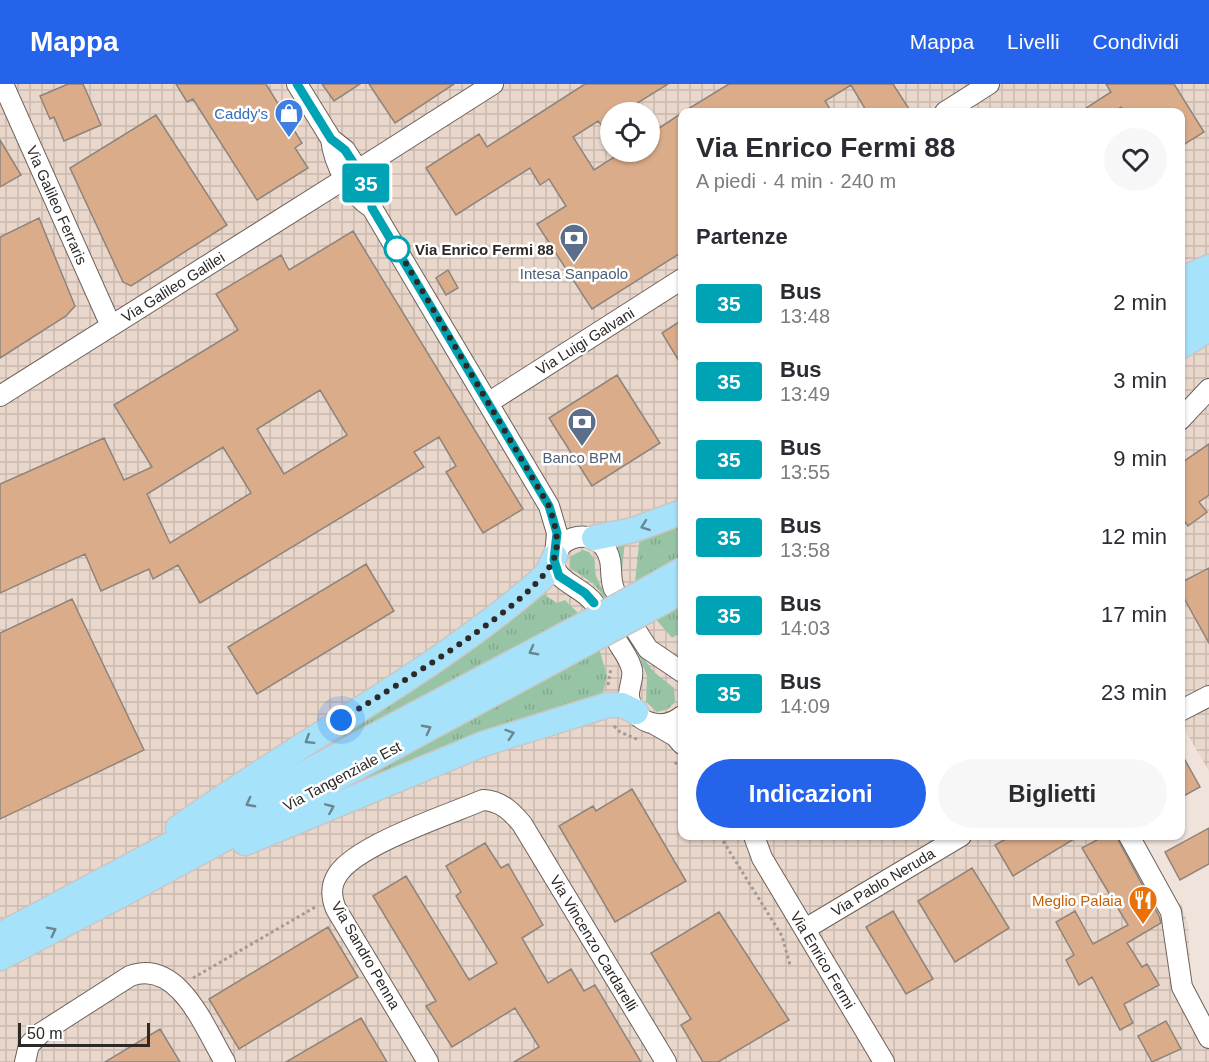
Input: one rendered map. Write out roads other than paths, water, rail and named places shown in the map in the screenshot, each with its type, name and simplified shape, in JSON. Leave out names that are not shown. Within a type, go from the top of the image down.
[{"type":"main road","points":[[1185,278],[1209,267]]},
{"type":"main road","points":[[1185,300],[1209,288]]},
{"type":"main road","points":[[1185,322],[1209,308]]},
{"type":"main road","points":[[1185,344],[1209,329]]},
{"type":"main road","points":[[590,537],[633,530],[678,513]]},
{"type":"main road","points":[[99,884],[228,791],[472,637],[538,581],[555,556]]},
{"type":"main road","name":"Via Tangenziale Est","points":[[0,958],[121,895],[645,601],[678,573]]},
{"type":"main road","name":"Via Tangenziale Est","points":[[645,601],[678,592]]},
{"type":"main road","name":"Via Tangenziale Est","points":[[0,935],[597,627]]},
{"type":"main road","points":[[121,895],[505,736],[608,705],[622,705],[645,718]]},
{"type":"street","name":"Via Galileo Ferraris","points":[[3,84],[111,326]]},
{"type":"street","points":[[297,84],[331,139],[333,157],[352,174],[359,199],[372,208],[549,506],[557,533],[555,569],[559,576],[585,593],[597,627],[633,671],[629,696],[645,718],[678,739]]},
{"type":"street","name":"Via Galileo Galilei","points":[[0,396],[493,84]]},
{"type":"street","points":[[951,108],[990,84]]},
{"type":"street","name":"Via Luigi Galvani","points":[[488,402],[678,282]]},
{"type":"street","points":[[1185,415],[1209,389]]},
{"type":"street","points":[[549,506],[570,526],[590,537],[607,555],[614,589]]},
{"type":"street","points":[[555,556],[561,544],[567,540],[590,537]]},
{"type":"street","points":[[637,632],[648,649],[678,669]]},
{"type":"street","points":[[1185,708],[1209,696]]},
{"type":"street","points":[[645,718],[669,724],[678,718]]},
{"type":"street","name":"Via Sandro Penna","points":[[428,1062],[332,898],[332,886],[338,874],[356,857],[483,800],[499,803],[522,824]]},
{"type":"street","name":"Via Vincenzo Cardarelli","points":[[522,824],[666,1062]]},
{"type":"street","name":"Via Enrico Fermi","points":[[742,840],[762,858]]},
{"type":"street","name":"Via Enrico Fermi","points":[[755,840],[762,858],[884,1062]]},
{"type":"street","name":"Via Pablo Neruda","points":[[805,929],[954,840]]},
{"type":"street","points":[[1131,840],[1171,912],[1182,987],[1209,1038]]},
{"type":"street","points":[[24,1062],[29,1045],[41,1033],[130,976],[141,972],[162,975],[183,994],[225,1062]]},
{"type":"place","name":"Caddy's","points":[[289,138]]},
{"type":"place","name":"Via Enrico Fermi 88","points":[[397,249]]},
{"type":"place","name":"Intesa Sanpaolo","points":[[574,264]]},
{"type":"place","name":"Banco BPM","points":[[582,448]]},
{"type":"place","name":"Meglio Palaia","points":[[1143,926]]}]
